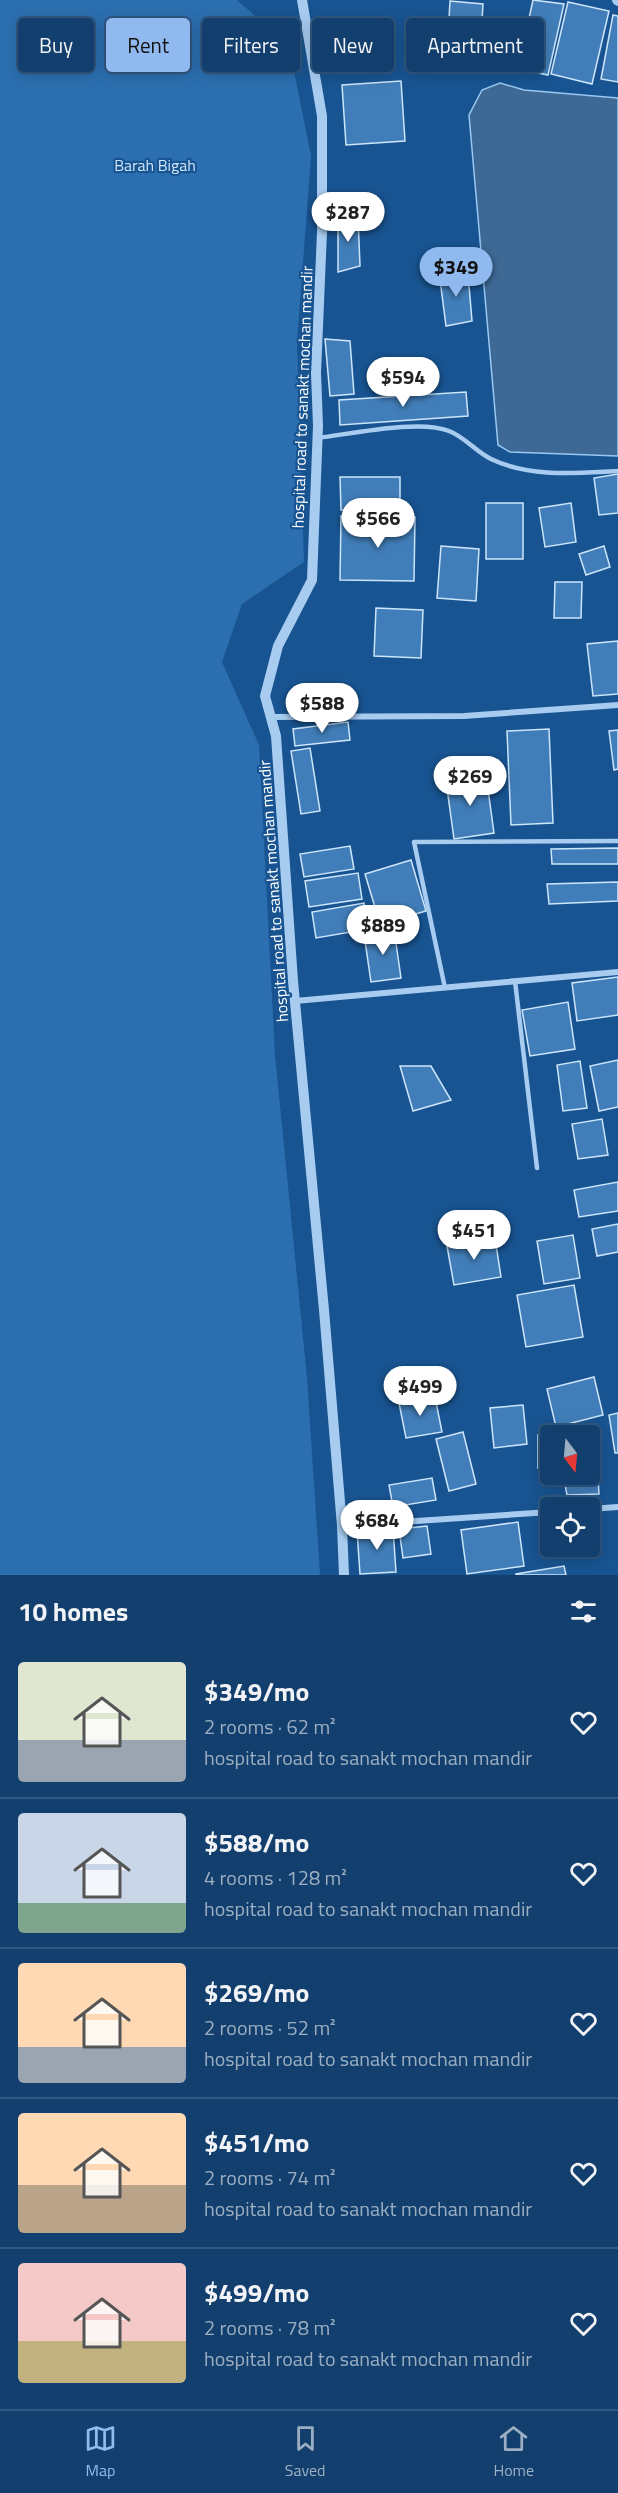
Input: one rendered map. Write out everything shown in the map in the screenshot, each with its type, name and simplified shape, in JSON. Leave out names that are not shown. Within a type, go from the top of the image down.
[{"type":"street","name":"hospital road to sanakt mochan mandir","points":[[302,0],[322,116],[322,232],[316,373],[317,438],[312,580],[278,646],[265,696],[276,736],[295,1001],[342,1526],[344,1575]]},
{"type":"street","points":[[271,717],[464,716],[618,705]]},
{"type":"street","points":[[295,1001],[618,972]]},
{"type":"street","points":[[600,1509],[618,1508]]},
{"type":"street","points":[[342,1526],[540,1513]]},
{"type":"lane","points":[[317,438],[424,426],[449,431],[490,458],[515,467],[559,474],[618,471]]},
{"type":"lane","points":[[445,988],[414,843],[618,841]]},
{"type":"lane","points":[[515,981],[537,1168]]},
{"type":"green space","name":"Barah Bigah","points":[[0,0],[237,0],[257,18],[202,18],[202,72],[294,72],[311,156],[297,342],[304,562],[242,604],[222,662],[259,745],[275,1055],[307,1378],[320,1575],[0,1575]]},
{"type":"shaded area","points":[[500,83],[524,90],[618,98],[618,456],[510,452],[498,445],[469,115],[482,90]]},
{"type":"building","points":[[533,0],[564,4],[548,75],[533,72],[544,72],[544,18],[529,18]]},
{"type":"building","points":[[450,1],[483,4],[482,18],[449,18]]},
{"type":"building","points":[[568,2],[609,11],[592,84],[551,74]]},
{"type":"building","points":[[613,15],[618,16],[618,82],[601,79]]},
{"type":"building","points":[[401,81],[405,141],[346,145],[342,85]]},
{"type":"building","points":[[358,216],[360,266],[338,272],[338,218]]},
{"type":"building","points":[[439,272],[468,274],[472,321],[446,326]]},
{"type":"building","points":[[325,339],[350,341],[354,394],[330,396]]},
{"type":"building","points":[[466,392],[468,416],[340,425],[339,400]]},
{"type":"building","points":[[618,474],[618,513],[599,515],[594,478]]},
{"type":"building","points":[[340,477],[400,477],[400,510],[341,510]]},
{"type":"building","points":[[486,503],[523,503],[523,559],[486,559]]},
{"type":"building","points":[[571,503],[576,542],[545,547],[539,508]]},
{"type":"building","points":[[341,516],[415,517],[414,581],[340,580]]},
{"type":"building","points":[[441,546],[479,549],[476,601],[437,598]]},
{"type":"building","points":[[604,546],[610,567],[586,575],[579,554]]},
{"type":"building","points":[[555,582],[582,582],[581,618],[554,618]]},
{"type":"building","points":[[376,608],[423,610],[421,658],[374,656]]},
{"type":"building","points":[[618,641],[618,694],[593,696],[587,644]]},
{"type":"building","points":[[348,722],[350,740],[295,746],[293,729]]},
{"type":"building","points":[[549,729],[553,823],[511,825],[507,731]]},
{"type":"building","points":[[618,730],[618,769],[614,770],[609,731]]},
{"type":"building","points":[[310,748],[320,811],[301,814],[291,751]]},
{"type":"building","points":[[486,775],[494,833],[454,839],[446,781]]},
{"type":"building","points":[[350,846],[354,869],[304,877],[300,854]]},
{"type":"building","points":[[618,848],[618,864],[552,864],[551,849]]},
{"type":"building","points":[[411,860],[426,911],[380,924],[365,874]]},
{"type":"building","points":[[358,873],[362,899],[309,907],[305,881]]},
{"type":"building","points":[[618,882],[618,901],[549,904],[547,884]]},
{"type":"building","points":[[364,903],[369,929],[316,938],[312,912]]},
{"type":"building","points":[[394,929],[401,978],[371,982],[364,934]]},
{"type":"building","points":[[618,977],[618,1015],[577,1021],[572,983]]},
{"type":"building","points":[[568,1002],[575,1049],[530,1056],[522,1010]]},
{"type":"building","points":[[618,1060],[618,1107],[599,1111],[590,1066]]},
{"type":"building","points":[[580,1061],[587,1108],[563,1111],[557,1065]]},
{"type":"building","points":[[400,1066],[431,1066],[451,1100],[413,1111]]},
{"type":"building","points":[[602,1119],[608,1155],[578,1159],[572,1124]]},
{"type":"building","points":[[618,1182],[618,1211],[579,1217],[574,1190]]},
{"type":"building","points":[[618,1224],[618,1252],[597,1256],[592,1229]]},
{"type":"building","points":[[573,1235],[580,1278],[544,1284],[537,1241]]},
{"type":"building","points":[[495,1238],[501,1277],[454,1285],[447,1246]]},
{"type":"building","points":[[574,1285],[583,1337],[526,1347],[517,1295]]},
{"type":"building","points":[[594,1377],[603,1415],[556,1425],[547,1389]]},
{"type":"building","points":[[435,1397],[442,1432],[406,1438],[399,1403]]},
{"type":"building","points":[[523,1405],[527,1444],[494,1448],[490,1408]]},
{"type":"building","points":[[618,1413],[618,1453],[615,1453],[609,1415]]},
{"type":"building","points":[[463,1432],[476,1484],[449,1491],[436,1439]]},
{"type":"building","points":[[538,1435],[540,1435],[540,1468],[538,1468]]},
{"type":"building","points":[[432,1478],[436,1500],[393,1507],[389,1485]]},
{"type":"building","points":[[565,1485],[598,1485],[599,1494],[567,1495]]},
{"type":"building","points":[[518,1522],[524,1566],[467,1574],[461,1530]]},
{"type":"building","points":[[427,1526],[431,1554],[403,1558],[399,1529]]},
{"type":"building","points":[[393,1528],[396,1572],[360,1574],[357,1531]]},
{"type":"building","points":[[564,1566],[566,1575],[516,1575],[516,1574]]}]
